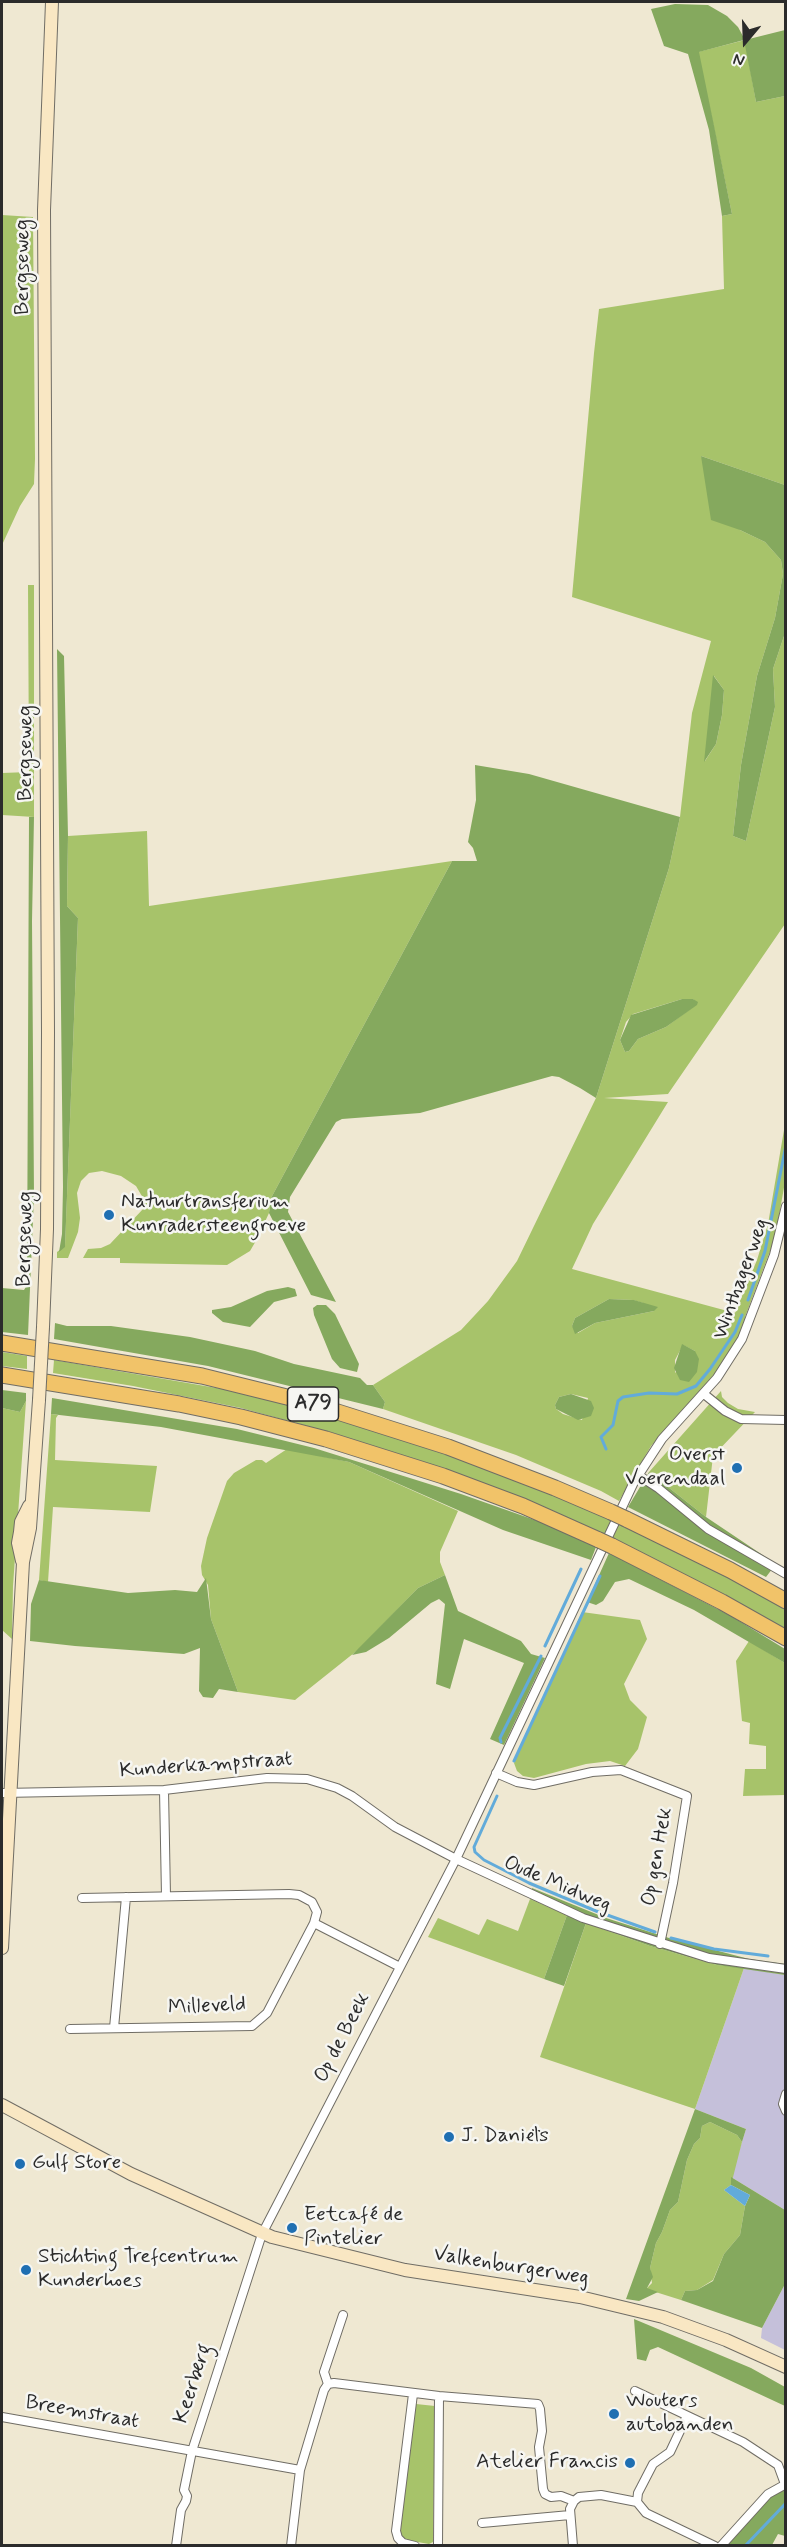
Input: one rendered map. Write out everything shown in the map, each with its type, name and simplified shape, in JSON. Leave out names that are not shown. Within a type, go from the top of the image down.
[{"type":"highway","name":"A79","points":[[2,1343],[202,1376],[303,1401],[448,1447],[611,1512],[722,1566],[786,1601]]},
{"type":"highway","name":"A79","points":[[2,1375],[179,1404],[241,1417],[326,1439],[443,1476],[523,1506],[605,1543],[722,1602],[786,1638]]},
{"type":"street","name":"Bergseweg","points":[[2,1948],[5,1793],[23,1562],[30,1528],[47,1229],[44,227],[52,2]]},
{"type":"street","name":"Winthagerweg","points":[[638,1475],[662,1439],[704,1394],[731,1359],[747,1328],[778,1245],[786,1206]]},
{"type":"street","points":[[704,1394],[725,1411],[741,1419],[786,1420]]},
{"type":"street","points":[[456,1859],[638,1475],[658,1488],[708,1529],[786,1574]]},
{"type":"street","name":"Op gen Hek","points":[[496,1773],[517,1782],[534,1785],[592,1772],[621,1770],[687,1796],[673,1883],[660,1944]]},
{"type":"street","name":"Kunderkampstraat","points":[[5,1793],[164,1790],[273,1778],[307,1779],[337,1788],[352,1796],[395,1827],[456,1859]]},
{"type":"street","points":[[164,1790],[166,1896]]},
{"type":"street","name":"Oude Midweg","points":[[456,1859],[583,1918],[660,1944],[709,1958],[786,1969]]},
{"type":"street","name":"Op de Beek","points":[[262,2234],[456,1859]]},
{"type":"street","points":[[82,1898],[299,1895],[312,1902],[317,1912],[314,1923],[400,1967]]},
{"type":"street","points":[[114,2028],[126,1897]]},
{"type":"street","name":"Milleveld","points":[[70,2029],[252,2026],[262,2020],[267,2013],[314,1923]]},
{"type":"street","points":[[786,2094],[783,2104],[786,2111]]},
{"type":"street","name":"Valkenburgerweg","points":[[2,2105],[131,2174],[262,2234],[382,2265],[580,2297],[663,2317],[726,2340],[786,2367]]},
{"type":"street","name":"Keerberg","points":[[176,2546],[181,2510],[187,2496],[184,2490],[192,2451],[262,2234]]},
{"type":"street","points":[[328,2385],[324,2372],[343,2315]]},
{"type":"street","points":[[291,2546],[300,2470],[324,2390],[328,2385],[334,2383],[413,2394],[538,2404],[542,2431],[539,2447],[543,2489],[545,2494],[551,2497],[561,2496],[574,2501]]},
{"type":"street","points":[[635,2391],[743,2442],[778,2465],[785,2484],[768,2494],[722,2546]]},
{"type":"street","points":[[413,2394],[396,2531],[403,2543],[415,2546]]},
{"type":"street","points":[[438,2546],[439,2396]]},
{"type":"street","points":[[637,2502],[638,2493],[653,2464],[670,2452],[687,2416]]},
{"type":"street","name":"Breemstraat","points":[[2,2417],[300,2470]]},
{"type":"street","points":[[573,2546],[570,2509],[574,2501],[579,2497],[601,2495],[637,2502],[646,2513],[716,2546]]},
{"type":"street","points":[[482,2523],[570,2516]]},
{"type":"shaded area","points":[[744,1968],[785,1975],[785,2210],[731,2177],[746,2129],[695,2109]]},
{"type":"shaded area","points":[[785,2284],[785,2350],[761,2338],[762,2328]]},
{"type":"green space","points":[[675,4],[708,5],[727,16],[738,27],[745,40],[785,30],[785,96],[756,102],[744,40],[699,52],[732,214],[722,216],[709,130],[688,54],[664,46],[651,9]]},
{"type":"green space","points":[[745,40],[756,102],[785,96],[785,485],[701,456],[740,530],[765,542],[781,560],[783,574],[775,618],[757,676],[741,765],[733,836],[746,841],[775,707],[773,669],[785,633],[785,924],[668,1094],[604,1098],[668,1102],[593,1224],[572,1269],[735,1313],[757,1260],[768,1224],[785,1124],[785,1182],[775,1238],[745,1317],[745,1324],[726,1361],[651,1446],[619,1501],[516,1455],[383,1409],[385,1402],[373,1385],[461,1330],[488,1301],[517,1261],[596,1098],[669,868],[680,817],[692,713],[711,641],[572,597],[599,309],[724,289],[722,216],[732,214],[698,52]],"holes":[[[714,676],[724,690],[722,715],[716,744],[705,761]],[[682,999],[693,999],[697,1004],[666,1027],[638,1039],[629,1051],[625,1052],[620,1040],[626,1022],[633,1014]],[[609,1299],[633,1300],[643,1303],[654,1311],[595,1323],[578,1333],[572,1326],[575,1318]],[[683,1345],[695,1351],[675,1373],[675,1360]],[[571,1394],[588,1398],[582,1420],[563,1414],[556,1409],[555,1405],[559,1397]]]},
{"type":"green space","points":[[2,215],[33,217],[35,459],[34,484],[20,506],[2,545]]},
{"type":"green space","points":[[701,456],[785,485],[785,633],[773,669],[775,707],[746,841],[733,836],[741,765],[757,676],[775,618],[783,574],[781,560],[765,542],[711,520]]},
{"type":"green space","points":[[28,585],[34,585],[34,817],[2,815],[2,773],[29,772]]},
{"type":"green space","points":[[57,649],[64,656],[68,836],[67,906],[78,918],[65,1247],[59,1252],[62,1234],[63,1187]]},
{"type":"green space","points":[[713,675],[724,690],[722,715],[716,744],[704,762]]},
{"type":"green space","points":[[475,765],[529,774],[680,817],[669,868],[596,1098],[559,1077],[552,1076],[420,1113],[342,1119],[336,1122],[290,1197],[288,1212],[336,1302],[311,1295],[269,1213],[271,1198],[452,861],[477,861],[473,848],[468,842],[476,800]]},
{"type":"green space","points":[[29,817],[34,817],[32,921],[34,1196],[28,1335],[2,1332],[2,1288],[24,1290],[27,1285]]},
{"type":"green space","points":[[147,831],[149,906],[452,861],[271,1198],[269,1213],[257,1239],[250,1251],[227,1265],[120,1263],[120,1258],[83,1258],[88,1249],[101,1248],[110,1244],[143,1209],[143,1198],[136,1186],[121,1176],[102,1171],[89,1173],[81,1181],[77,1193],[80,1218],[78,1232],[68,1258],[57,1258],[57,1252],[65,1246],[78,918],[67,906],[68,836]]},
{"type":"green space","points":[[682,999],[693,999],[698,1002],[666,1027],[638,1039],[629,1051],[625,1052],[620,1040],[631,1015]]},
{"type":"green space","points":[[288,1287],[295,1289],[297,1296],[274,1302],[250,1327],[223,1322],[212,1313],[212,1310],[231,1307],[267,1291]]},
{"type":"green space","points":[[609,1299],[634,1300],[658,1307],[654,1311],[595,1323],[575,1334],[572,1326],[575,1318]]},
{"type":"green space","points":[[317,1305],[326,1305],[335,1314],[359,1364],[357,1372],[340,1368],[332,1359],[314,1315],[313,1308]]},
{"type":"green space","points":[[55,1323],[67,1326],[111,1326],[190,1337],[255,1351],[294,1364],[360,1378],[367,1385],[373,1385],[385,1402],[383,1409],[208,1366],[54,1339]]},
{"type":"green space","points":[[682,1344],[695,1351],[699,1359],[697,1372],[689,1382],[680,1380],[674,1368]]},
{"type":"green space","points":[[2,1352],[27,1356],[27,1369],[2,1366]]},
{"type":"green space","points":[[54,1360],[234,1391],[288,1404],[392,1433],[557,1493],[720,1573],[785,1609],[785,1630],[707,1586],[614,1539],[449,1472],[333,1433],[241,1408],[133,1386],[53,1373]]},
{"type":"green space","points":[[2,1390],[26,1393],[26,1401],[20,1412],[2,1408]]},
{"type":"green space","points":[[721,1391],[722,1397],[728,1403],[738,1409],[755,1412],[713,1456],[706,1517],[649,1472]]},
{"type":"green space","points":[[571,1394],[591,1401],[594,1408],[591,1416],[578,1420],[556,1409],[555,1405],[559,1397]]},
{"type":"green space","points":[[52,1398],[237,1429],[314,1448],[461,1494],[546,1524],[596,1547],[591,1560],[503,1530],[349,1462],[161,1427],[51,1414]]},
{"type":"green space","points":[[26,1401],[13,1586],[12,1639],[2,1630],[2,1408],[20,1412]]},
{"type":"green space","points":[[51,1414],[58,1415],[55,1460],[157,1466],[150,1512],[53,1507],[48,1582],[39,1580]]},
{"type":"green space","points":[[287,1449],[349,1462],[458,1511],[440,1552],[440,1562],[445,1575],[418,1588],[359,1649],[295,1700],[238,1692],[211,1619],[208,1585],[202,1575],[201,1566],[207,1538],[227,1481],[234,1473],[256,1460],[266,1463]]},
{"type":"green space","points":[[649,1472],[706,1517],[776,1564],[766,1577],[628,1507]]},
{"type":"green space","points":[[609,1553],[731,1616],[785,1649],[785,1663],[694,1610],[629,1579],[615,1582],[603,1601],[596,1605],[587,1602]]},
{"type":"green space","points":[[445,1575],[458,1611],[521,1641],[531,1654],[545,1658],[504,1745],[490,1739],[524,1663],[464,1639],[450,1689],[436,1684],[445,1604],[439,1599],[389,1638],[366,1652],[352,1655],[418,1588]]},
{"type":"green space","points":[[206,1578],[211,1619],[238,1692],[219,1689],[213,1698],[203,1697],[199,1691],[200,1648],[184,1654],[30,1641],[31,1604],[39,1580],[128,1593],[175,1590],[197,1592]]},
{"type":"green space","points":[[582,1612],[640,1620],[647,1639],[624,1684],[630,1700],[647,1717],[638,1749],[625,1766],[610,1761],[586,1764],[534,1778],[523,1776],[517,1771],[514,1763]]},
{"type":"green space","points":[[749,1641],[785,1663],[785,1795],[743,1796],[745,1769],[766,1769],[766,1746],[749,1744],[750,1723],[742,1721],[736,1661]]},
{"type":"green space","points":[[532,1888],[606,1918],[669,1938],[749,1959],[785,1964],[785,1975],[717,1965],[650,1946],[586,1923],[564,1986],[544,1979],[567,1915],[530,1899]]},
{"type":"green space","points":[[530,1899],[567,1915],[544,1979],[428,1937],[438,1918],[479,1935],[487,1919],[518,1931]]},
{"type":"green space","points":[[586,1923],[650,1946],[717,1965],[744,1968],[695,2109],[540,2057]]},
{"type":"green space","points":[[695,2109],[746,2129],[742,2142],[737,2135],[710,2122],[702,2126],[700,2138],[694,2144],[687,2160],[678,2202],[670,2210],[656,2243],[650,2268],[653,2277],[647,2288],[658,2292],[639,2301],[626,2299]]},
{"type":"green space","points":[[710,2122],[737,2135],[742,2142],[731,2185],[724,2190],[745,2206],[740,2235],[724,2254],[713,2280],[697,2290],[685,2291],[681,2300],[646,2289],[652,2283],[650,2268],[656,2243],[670,2210],[678,2202],[687,2160],[694,2144],[700,2138],[702,2126]]},
{"type":"green space","points":[[731,2177],[785,2210],[785,2284],[762,2328],[681,2300],[685,2291],[697,2290],[713,2281],[724,2254],[740,2235],[745,2206],[750,2195],[731,2185]]},
{"type":"green space","points":[[634,2319],[751,2368],[785,2387],[785,2406],[658,2347],[650,2350],[646,2361],[637,2359]]},
{"type":"green space","points":[[416,2404],[435,2406],[433,2542],[429,2544],[406,2540],[400,2534]]},
{"type":"green space","points":[[785,2489],[785,2536],[778,2534],[772,2545],[727,2546],[761,2504]]},
{"type":"water","points":[[731,2185],[750,2195],[745,2206],[724,2190]]},
{"type":"waterway","points":[[748,1300],[765,1251],[786,1145]]},
{"type":"waterway","points":[[606,1449],[601,1437],[613,1425],[618,1401],[623,1397],[649,1393],[677,1394],[696,1386],[735,1332],[742,1315]]},
{"type":"waterway","points":[[545,1646],[581,1569]]},
{"type":"waterway","points":[[514,1761],[600,1576]]},
{"type":"waterway","points":[[501,1742],[500,1738],[541,1656]]},
{"type":"waterway","points":[[497,1796],[474,1847],[475,1852],[484,1860],[529,1883],[596,1911],[655,1932]]},
{"type":"waterway","points":[[671,1938],[714,1949],[768,1956]]},
{"type":"waterway","points":[[745,2546],[786,2503]]},
{"type":"place","name":"Natuurtransferium Kunradersteengroeve","points":[[109,1215]]},
{"type":"place","name":"Overst Voerendaal","points":[[737,1468]]},
{"type":"place","name":"J. Daniëls","points":[[449,2137]]},
{"type":"place","name":"Gulf Store","points":[[20,2164]]},
{"type":"place","name":"Eetcafé de Pintelier","points":[[292,2228]]},
{"type":"place","name":"Stichting Trefcentrum Kunderhoes","points":[[26,2270]]},
{"type":"place","name":"Wouters autobanden","points":[[614,2414]]},
{"type":"place","name":"Atelier Francis","points":[[630,2463]]}]
